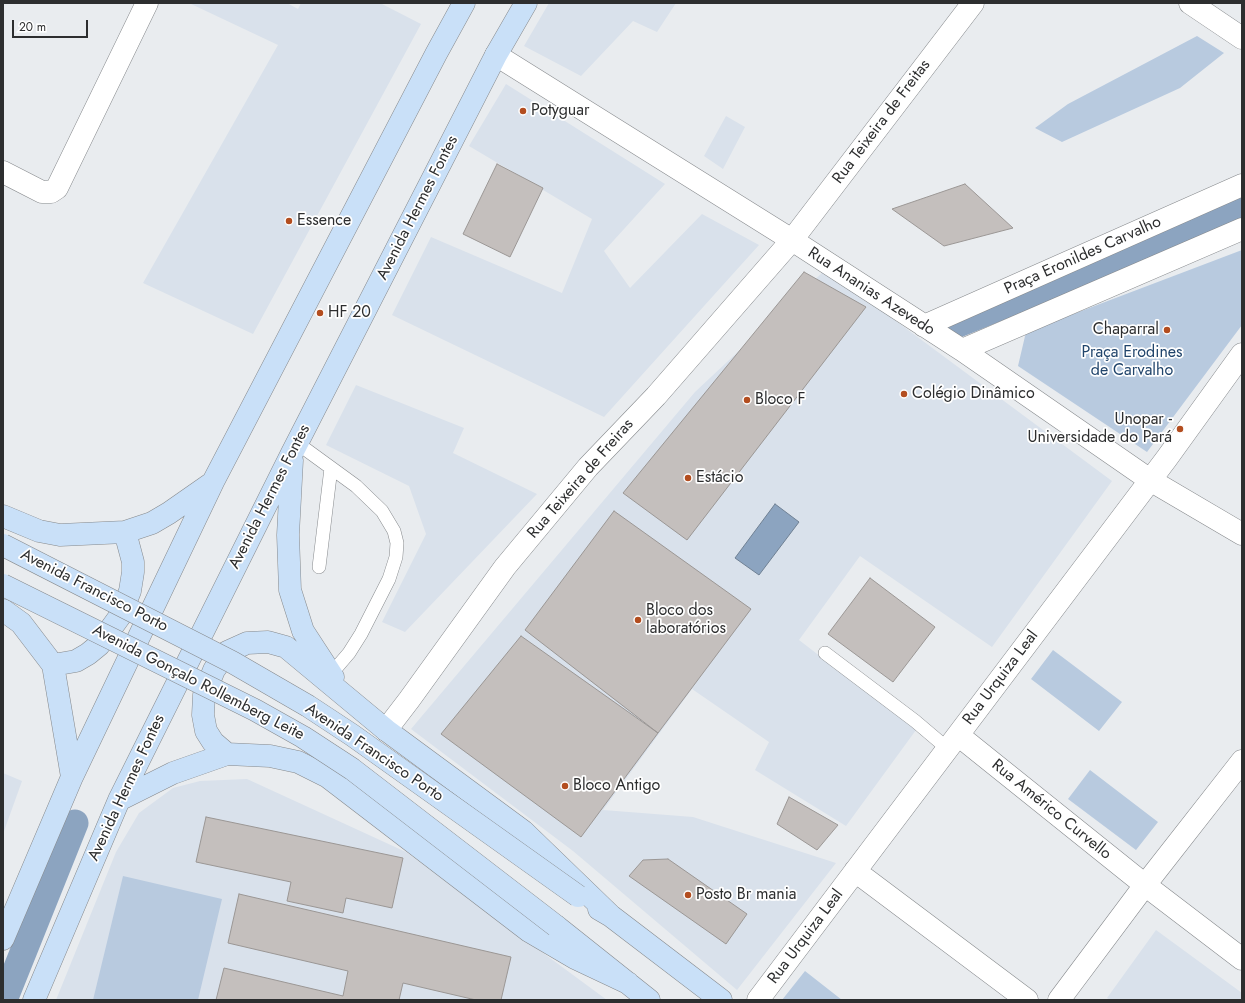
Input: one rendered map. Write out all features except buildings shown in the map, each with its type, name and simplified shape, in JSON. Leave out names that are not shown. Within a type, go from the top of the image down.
[{"type":"main road","points":[[3,939],[72,777],[213,482],[464,3]]},
{"type":"main road","name":"Avenida Hermes Fontes","points":[[34,1000],[119,800],[294,448],[496,55],[526,3]]},
{"type":"main road","points":[[294,448],[288,535],[290,590],[303,631],[343,693]]},
{"type":"main road","points":[[3,516],[39,531],[60,535],[125,532],[152,523],[213,482]]},
{"type":"main road","points":[[53,665],[76,661],[88,654],[99,645],[120,616],[130,591],[133,572],[133,562],[125,532]]},
{"type":"main road","name":"Avenida Francisco Porto","points":[[3,545],[232,662],[308,706],[352,735],[578,896],[611,916],[721,1000]]},
{"type":"main road","name":"Avenida Gonçalo Rollemberg Leite","points":[[3,585],[255,710],[303,737],[352,769],[628,983]]},
{"type":"main road","points":[[3,610],[21,623],[53,665],[72,777]]},
{"type":"main road","points":[[227,754],[213,742],[206,731],[203,715],[204,695],[214,670],[227,652],[248,643],[268,642],[286,647],[386,730],[524,832],[611,916]]},
{"type":"main road","points":[[119,800],[173,773],[227,754],[270,756],[298,762],[328,777],[529,931],[575,958],[628,983],[649,1000]]},
{"type":"street","points":[[3,172],[42,192],[51,192],[57,188],[147,3]]},
{"type":"street","name":"Rua Teixeira de Freitas","points":[[792,240],[973,3]]},
{"type":"street","points":[[1190,3],[1242,38]]},
{"type":"street","name":"Rua Ananias Azevedo","points":[[496,55],[792,240],[962,350],[1150,480],[1242,534]]},
{"type":"street","name":"Praça Eronildes Carvalho","points":[[924,326],[1242,185]]},
{"type":"street","points":[[962,350],[1242,229]]},
{"type":"street","name":"Rua Teixeira de Freiras","points":[[386,730],[410,700],[514,556],[588,467],[656,396],[792,240]]},
{"type":"street","name":"Rua Urquiza Leal","points":[[758,1000],[1150,480],[1242,354]]},
{"type":"street","name":"Rua Américo Curvello","points":[[953,742],[1242,958]]},
{"type":"street","points":[[1059,1000],[1145,885],[1242,761]]},
{"type":"street","points":[[855,871],[1027,1000]]},
{"type":"lane","points":[[294,448],[331,468],[356,486],[382,510],[394,532],[397,543],[396,557],[389,579],[361,634],[349,653],[331,674]]},
{"type":"lane","points":[[319,566],[331,468]]},
{"type":"lane","points":[[825,653],[915,721],[953,742]]},
{"type":"shaded area","points":[[189,3],[287,3],[298,9],[301,3],[380,3],[421,24],[253,334],[143,283],[278,45]]},
{"type":"shaded area","points":[[549,3],[676,3],[657,32],[633,21],[581,76],[524,46]]},
{"type":"shaded area","points":[[506,84],[665,184],[604,251],[630,288],[702,214],[759,245],[604,417],[392,315],[431,237],[562,293],[592,219],[469,146]]},
{"type":"shaded area","points":[[726,116],[745,127],[723,169],[704,156]]},
{"type":"shaded area","points":[[823,272],[877,307],[1112,481],[992,647],[860,556],[799,640],[916,730],[846,826],[755,770],[769,742],[692,689],[603,810],[693,817],[836,863],[737,990],[573,851],[411,729],[695,392]]},
{"type":"shaded area","points":[[356,385],[464,428],[453,453],[537,494],[405,632],[382,622],[426,534],[409,486],[326,445]]},
{"type":"shaded area","points":[[775,504],[799,522],[759,575],[735,558]]},
{"type":"shaded area","points":[[3,773],[22,781],[3,834]]},
{"type":"shaded area","points":[[247,779],[406,852],[607,1000],[56,1000],[116,852],[139,813],[173,788],[200,781]]},
{"type":"shaded area","points":[[1156,930],[1242,993],[1242,1000],[1110,1000],[1107,998]]},
{"type":"green space","points":[[1197,36],[1224,53],[1180,88],[1062,142],[1035,128],[1068,104]]},
{"type":"green space","name":"Praça Erodines de Carvalho","points":[[1242,250],[1242,325],[1147,452],[1018,366],[1026,332]]},
{"type":"green space","points":[[1053,650],[1122,702],[1099,731],[1031,679]]},
{"type":"green space","points":[[1090,770],[1158,822],[1136,850],[1068,799]]},
{"type":"green space","points":[[123,876],[222,899],[198,1000],[93,1000]]},
{"type":"green space","points":[[805,971],[842,1000],[782,1000]]},
{"type":"waterway","points":[[958,324],[1242,209]]},
{"type":"waterway","points":[[4,1000],[75,823]]},
{"type":"place","name":"Potyguar","points":[[523,111]]},
{"type":"place","name":"Essence","points":[[289,221]]},
{"type":"place","name":"HF 20","points":[[320,313]]},
{"type":"place","name":"Chaparral","points":[[1167,330]]},
{"type":"place","name":"Colégio Dinâmico","points":[[904,394]]},
{"type":"place","name":"Bloco F","points":[[747,400]]},
{"type":"place","name":"Unopar - Universidade do Pará","points":[[1180,429]]},
{"type":"place","name":"Estácio","points":[[688,478]]},
{"type":"place","name":"Bloco dos laboratórios","points":[[638,620]]},
{"type":"place","name":"Bloco Antigo","points":[[565,786]]},
{"type":"place","name":"Posto Br mania","points":[[688,895]]}]
